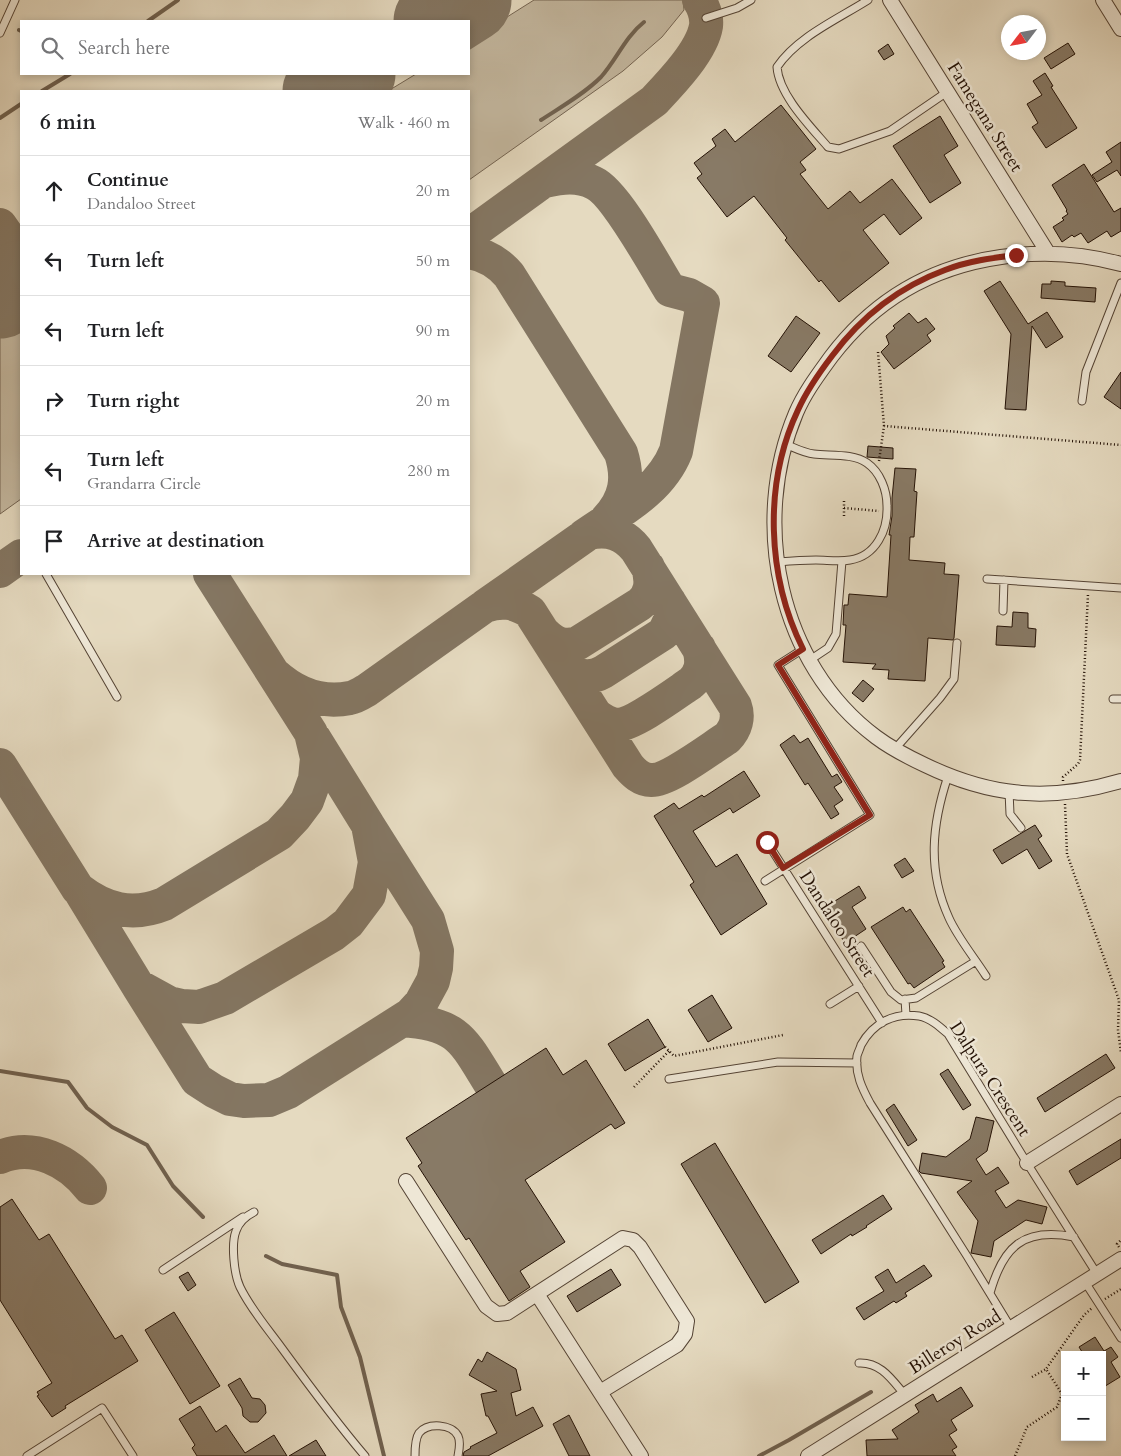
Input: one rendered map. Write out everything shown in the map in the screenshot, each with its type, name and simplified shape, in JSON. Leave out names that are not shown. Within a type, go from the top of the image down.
[{"type":"street","name":"Famegana Street","points":[[890,0],[1048,253]]},
{"type":"street","points":[[1103,0],[1121,29]]},
{"type":"street","points":[[1121,264],[1074,254],[1048,253],[992,258],[945,270],[907,288],[880,306],[848,335],[816,377],[797,412],[785,444],[777,477],[774,502],[777,562],[788,612],[795,632],[827,686],[862,726],[894,750],[907,757],[948,776],[981,786],[1035,794],[1064,793],[1082,792],[1121,781]]},
{"type":"street","points":[[1027,1163],[1121,1104]]},
{"type":"street","points":[[406,1181],[486,1306],[497,1314],[506,1313],[623,1238],[633,1240],[649,1259],[687,1321],[685,1334],[677,1345],[600,1392]]},
{"type":"street","name":"Billeroy Road","points":[[808,1456],[1121,1259]]},
{"type":"street","points":[[537,1294],[641,1456]]},
{"type":"lane","points":[[0,33],[15,0]]},
{"type":"lane","points":[[706,18],[737,8],[751,0]]},
{"type":"lane","points":[[868,0],[799,43],[776,66],[777,76],[785,93],[828,147],[839,149],[890,131],[947,92]]},
{"type":"lane","points":[[1082,401],[1086,372],[1121,283]]},
{"type":"lane","points":[[777,562],[842,561],[859,557],[874,547],[883,533],[888,511],[886,490],[877,474],[865,461],[813,454],[785,444]]},
{"type":"lane","points":[[765,880],[870,815],[778,665],[828,648],[834,640],[842,561]]},
{"type":"lane","points":[[47,575],[117,697]]},
{"type":"lane","points":[[987,579],[1121,588]]},
{"type":"lane","points":[[1003,611],[1004,580]]},
{"type":"lane","points":[[894,750],[940,698],[954,679],[958,643]]},
{"type":"lane","points":[[948,776],[939,804],[936,822],[935,875],[950,920],[986,976]]},
{"type":"lane","points":[[1009,791],[1010,814],[1021,828]]},
{"type":"lane","name":"Dandaloo Street","points":[[767,842],[882,1023]]},
{"type":"lane","points":[[861,946],[890,992],[901,1000],[916,998],[976,961]]},
{"type":"lane","points":[[830,1004],[859,986]]},
{"type":"lane","points":[[905,1000],[906,1015],[890,1018],[872,1028],[857,1054],[857,1071],[861,1084],[870,1103],[1011,1328]]},
{"type":"lane","name":"Dalpura Crescent","points":[[906,1015],[920,1016],[934,1022],[948,1034],[1097,1274]]},
{"type":"lane","points":[[669,1079],[778,1062],[857,1063]]},
{"type":"lane","points":[[163,1270],[254,1212]]},
{"type":"lane","points":[[246,1216],[236,1231],[233,1258],[239,1286],[338,1425],[364,1456]]},
{"type":"lane","points":[[990,1293],[1005,1256],[1017,1244],[1026,1239],[1047,1234],[1074,1237]]},
{"type":"lane","points":[[1085,1282],[1121,1338]]},
{"type":"lane","points":[[859,1363],[868,1362],[878,1366],[905,1395]]},
{"type":"lane","points":[[27,1456],[102,1408],[133,1456]]},
{"type":"lane","points":[[415,1456],[415,1445],[419,1433],[426,1428],[436,1426],[448,1428],[456,1433],[459,1438],[458,1456]]},
{"type":"path","points":[[877,474],[884,426],[878,352]]},
{"type":"path","points":[[884,426],[1121,445]]},
{"type":"path","points":[[844,501],[844,516]]},
{"type":"path","points":[[844,508],[888,511]]},
{"type":"path","points":[[1089,586],[1080,760],[1063,777],[1067,854],[1119,1000],[1118,1030],[1121,1053]]},
{"type":"path","points":[[665,1047],[674,1056],[783,1035]]},
{"type":"path","points":[[634,1087],[669,1051]]},
{"type":"path","points":[[1032,1377],[1046,1369],[1084,1315],[1121,1290]]},
{"type":"path","points":[[1015,1456],[1027,1427],[1057,1407],[1062,1394],[1046,1369]]},
{"type":"shaded area","points":[[534,0],[683,0],[684,10],[662,37],[623,71],[470,179],[470,90],[390,90],[414,75],[470,75],[470,40]]},
{"type":"shaded area","points":[[20,323],[20,500],[0,514],[0,336]]},
{"type":"building","points":[[1068,43],[1075,54],[1051,69],[1045,60],[1046,57]]},
{"type":"building","points":[[888,44],[894,54],[884,60],[878,51]]},
{"type":"building","points":[[1045,73],[1053,86],[1051,87],[1077,128],[1046,148],[1032,127],[1038,123],[1027,104],[1042,95],[1033,81]]},
{"type":"building","points":[[781,105],[816,149],[800,162],[806,170],[800,174],[828,209],[850,191],[860,203],[892,179],[922,218],[900,235],[884,214],[863,230],[889,263],[839,302],[821,280],[819,282],[785,240],[787,238],[754,196],[727,217],[697,178],[702,174],[694,163],[716,146],[712,139],[725,129],[735,142]]},
{"type":"building","points":[[940,116],[958,146],[944,155],[961,183],[930,203],[893,146]]},
{"type":"building","points":[[1121,142],[1121,176],[1117,170],[1097,182],[1092,175],[1112,162],[1106,152]]},
{"type":"building","points":[[1084,164],[1114,212],[1121,208],[1121,231],[1111,237],[1107,231],[1088,243],[1081,233],[1074,237],[1072,235],[1062,242],[1053,227],[1064,220],[1062,218],[1068,214],[1052,185]]},
{"type":"building","points":[[1000,281],[1028,324],[1047,312],[1063,337],[1046,348],[1032,326],[1026,410],[1005,409],[1011,334],[984,291]]},
{"type":"building","points":[[1051,281],[1065,282],[1065,286],[1096,288],[1095,302],[1041,298],[1042,284],[1051,284]]},
{"type":"building","points":[[909,313],[918,323],[926,318],[935,329],[927,335],[931,341],[894,369],[881,352],[889,344],[886,336],[895,328],[893,326]]},
{"type":"building","points":[[796,316],[820,333],[791,372],[768,356]]},
{"type":"building","points":[[1121,372],[1121,409],[1104,397]]},
{"type":"building","points":[[868,446],[893,448],[893,459],[867,457]]},
{"type":"building","points":[[895,468],[916,469],[914,491],[917,492],[914,537],[910,537],[909,560],[945,563],[944,574],[959,575],[954,638],[953,640],[928,638],[925,681],[888,679],[889,670],[872,669],[876,664],[843,662],[846,625],[843,625],[844,605],[848,605],[849,594],[887,597],[891,535],[889,535]]},
{"type":"building","points":[[1013,612],[1028,613],[1028,628],[1036,629],[1035,647],[996,645],[997,626],[1012,627]]},
{"type":"building","points":[[863,680],[874,689],[863,702],[852,693]]},
{"type":"building","points":[[794,735],[800,743],[808,738],[832,777],[837,774],[842,782],[834,787],[843,800],[834,806],[839,814],[831,819],[808,783],[805,785],[780,745]]},
{"type":"building","points":[[744,771],[760,796],[733,813],[730,808],[693,831],[716,867],[737,854],[767,904],[721,935],[690,885],[694,882],[654,816],[674,803],[679,809],[702,795],[704,797]]},
{"type":"building","points":[[1035,825],[1042,836],[1038,839],[1052,861],[1039,869],[1027,849],[1002,864],[993,850]]},
{"type":"building","points":[[905,858],[914,871],[902,878],[894,865]]},
{"type":"building","points":[[859,886],[866,898],[852,907],[866,929],[845,943],[836,929],[840,926],[827,906]]},
{"type":"building","points":[[903,907],[906,912],[910,909],[944,961],[942,962],[945,967],[914,988],[910,983],[908,984],[871,927]]},
{"type":"building","points":[[712,995],[732,1028],[708,1042],[688,1010]]},
{"type":"building","points":[[648,1019],[665,1047],[625,1071],[608,1044]]},
{"type":"building","points":[[546,1048],[563,1075],[586,1060],[625,1123],[615,1129],[611,1124],[525,1180],[565,1242],[520,1271],[530,1287],[509,1301],[469,1238],[466,1240],[418,1166],[422,1163],[406,1138]]},
{"type":"building","points":[[1106,1054],[1115,1068],[1045,1112],[1037,1098]]},
{"type":"building","points":[[948,1069],[971,1105],[963,1110],[940,1074]]},
{"type":"building","points":[[894,1104],[917,1140],[908,1146],[886,1110]]},
{"type":"building","points":[[976,1117],[994,1121],[987,1151],[976,1159],[986,1175],[998,1167],[1009,1183],[995,1191],[1006,1208],[1018,1200],[1047,1207],[1042,1224],[1026,1220],[994,1241],[991,1257],[971,1253],[978,1221],[957,1192],[972,1181],[921,1173],[919,1171],[922,1153],[946,1157],[970,1139]]},
{"type":"building","points":[[1121,1139],[1121,1158],[1077,1185],[1069,1171]]},
{"type":"building","points":[[715,1143],[799,1282],[765,1303],[681,1164]]},
{"type":"building","points":[[883,1195],[892,1209],[867,1227],[852,1236],[851,1234],[821,1254],[812,1240]]},
{"type":"building","points":[[12,1199],[39,1240],[49,1234],[115,1339],[122,1335],[138,1361],[65,1406],[66,1408],[52,1417],[37,1396],[39,1395],[37,1392],[52,1383],[0,1300],[0,1207]]},
{"type":"building","points":[[924,1265],[932,1276],[905,1293],[907,1296],[896,1303],[894,1301],[864,1320],[856,1308],[884,1291],[875,1277],[888,1269],[896,1283]]},
{"type":"building","points":[[611,1269],[621,1285],[577,1312],[567,1296]]},
{"type":"building","points":[[188,1272],[196,1285],[188,1291],[179,1277]]},
{"type":"building","points":[[174,1312],[220,1386],[190,1404],[145,1330]]},
{"type":"building","points":[[1095,1337],[1104,1351],[1082,1351],[1079,1347]]},
{"type":"building","points":[[1111,1347],[1118,1357],[1111,1362],[1120,1377],[1106,1386],[1106,1351],[1104,1351]]},
{"type":"building","points":[[487,1352],[516,1369],[521,1390],[511,1393],[516,1416],[533,1407],[543,1426],[488,1456],[463,1456],[464,1452],[470,1447],[497,1433],[488,1416],[486,1416],[481,1394],[497,1391],[469,1375],[478,1359],[482,1362]]},
{"type":"building","points":[[240,1378],[252,1398],[260,1399],[265,1405],[266,1413],[258,1422],[250,1422],[243,1416],[242,1408],[228,1385]]},
{"type":"building","points":[[961,1387],[973,1406],[951,1420],[957,1430],[949,1435],[957,1447],[952,1450],[956,1456],[867,1456],[866,1440],[898,1439],[892,1430],[919,1412],[915,1405],[933,1394],[937,1402]]},
{"type":"building","points":[[200,1406],[216,1432],[226,1425],[245,1453],[274,1435],[287,1456],[197,1456],[192,1448],[195,1445],[179,1419]]},
{"type":"building","points":[[569,1415],[590,1456],[569,1456],[553,1424]]},
{"type":"building","points":[[316,1440],[326,1456],[289,1456]]},
{"type":"waterway","points":[[149,20],[178,0]]},
{"type":"waterway","points":[[541,120],[580,95],[601,77],[626,41],[644,22]]},
{"type":"waterway","points":[[44,90],[68,75]]},
{"type":"waterway","points":[[0,118],[20,105]]},
{"type":"waterway","points":[[0,1071],[68,1082],[87,1108],[112,1127],[147,1145],[173,1186],[203,1217]]},
{"type":"waterway","points":[[266,1256],[282,1264],[337,1275],[341,1307],[360,1357],[384,1456]]},
{"type":"waterway","points":[[759,1456],[871,1392]]},
{"type":"taxiway","points":[[470,234],[654,101],[685,66],[699,46],[706,26],[704,9],[699,0]]},
{"type":"taxiway","points":[[545,181],[576,178],[588,180],[603,189],[624,215],[670,290],[689,295],[703,303],[676,451],[669,465],[649,490],[584,536]]},
{"type":"taxiway","points":[[0,225],[20,254]]},
{"type":"taxiway","points":[[470,252],[491,260],[509,275],[621,453],[625,471],[624,488],[618,504],[607,519]]},
{"type":"taxiway","points":[[274,674],[299,692],[318,698],[339,699],[359,695],[485,606],[508,603],[530,612],[628,766],[635,774],[647,780],[658,779],[668,775],[727,738],[735,727],[737,719],[735,706],[636,549],[620,536],[609,532],[589,533],[485,606]]},
{"type":"taxiway","points":[[0,571],[20,557]]},
{"type":"taxiway","points":[[545,634],[560,644],[578,643],[640,604],[649,592],[650,577],[648,567]]},
{"type":"taxiway","points":[[0,765],[78,889],[98,902],[119,909],[141,910],[164,904],[279,834],[307,801],[315,779],[317,758],[311,733],[211,575]]},
{"type":"taxiway","points":[[564,665],[577,675],[582,676],[593,676],[603,672],[664,633],[671,618],[669,601]]},
{"type":"taxiway","points":[[596,715],[606,722],[617,725],[633,720],[654,708],[695,679],[701,667],[699,648]]},
{"type":"taxiway","points":[[80,891],[138,986],[169,1003],[182,1006],[199,1007],[225,998],[334,934],[348,923],[369,895],[375,862],[368,825],[314,738]]},
{"type":"taxiway","points":[[138,986],[197,1080],[230,1099],[244,1101],[269,1100],[288,1092],[410,1015],[421,1003],[433,981],[437,951],[428,920],[368,825]]},
{"type":"taxiway","points":[[402,1020],[421,1022],[448,1030],[466,1046],[491,1085]]},
{"type":"taxiway","points":[[0,1157],[25,1152],[50,1157],[72,1170],[90,1188]]},
{"type":"runway","points":[[438,20],[469,0]]},
{"type":"runway","points":[[327,90],[351,75]]},
{"type":"runway","points":[[0,296],[20,284]]},
{"type":"route","points":[[767,842],[783,868],[870,815],[778,665],[803,649],[795,632],[783,594],[775,549],[774,524],[777,477],[787,438],[797,412],[816,377],[848,335],[880,306],[907,288],[945,270],[967,263],[1016,255]]}]
